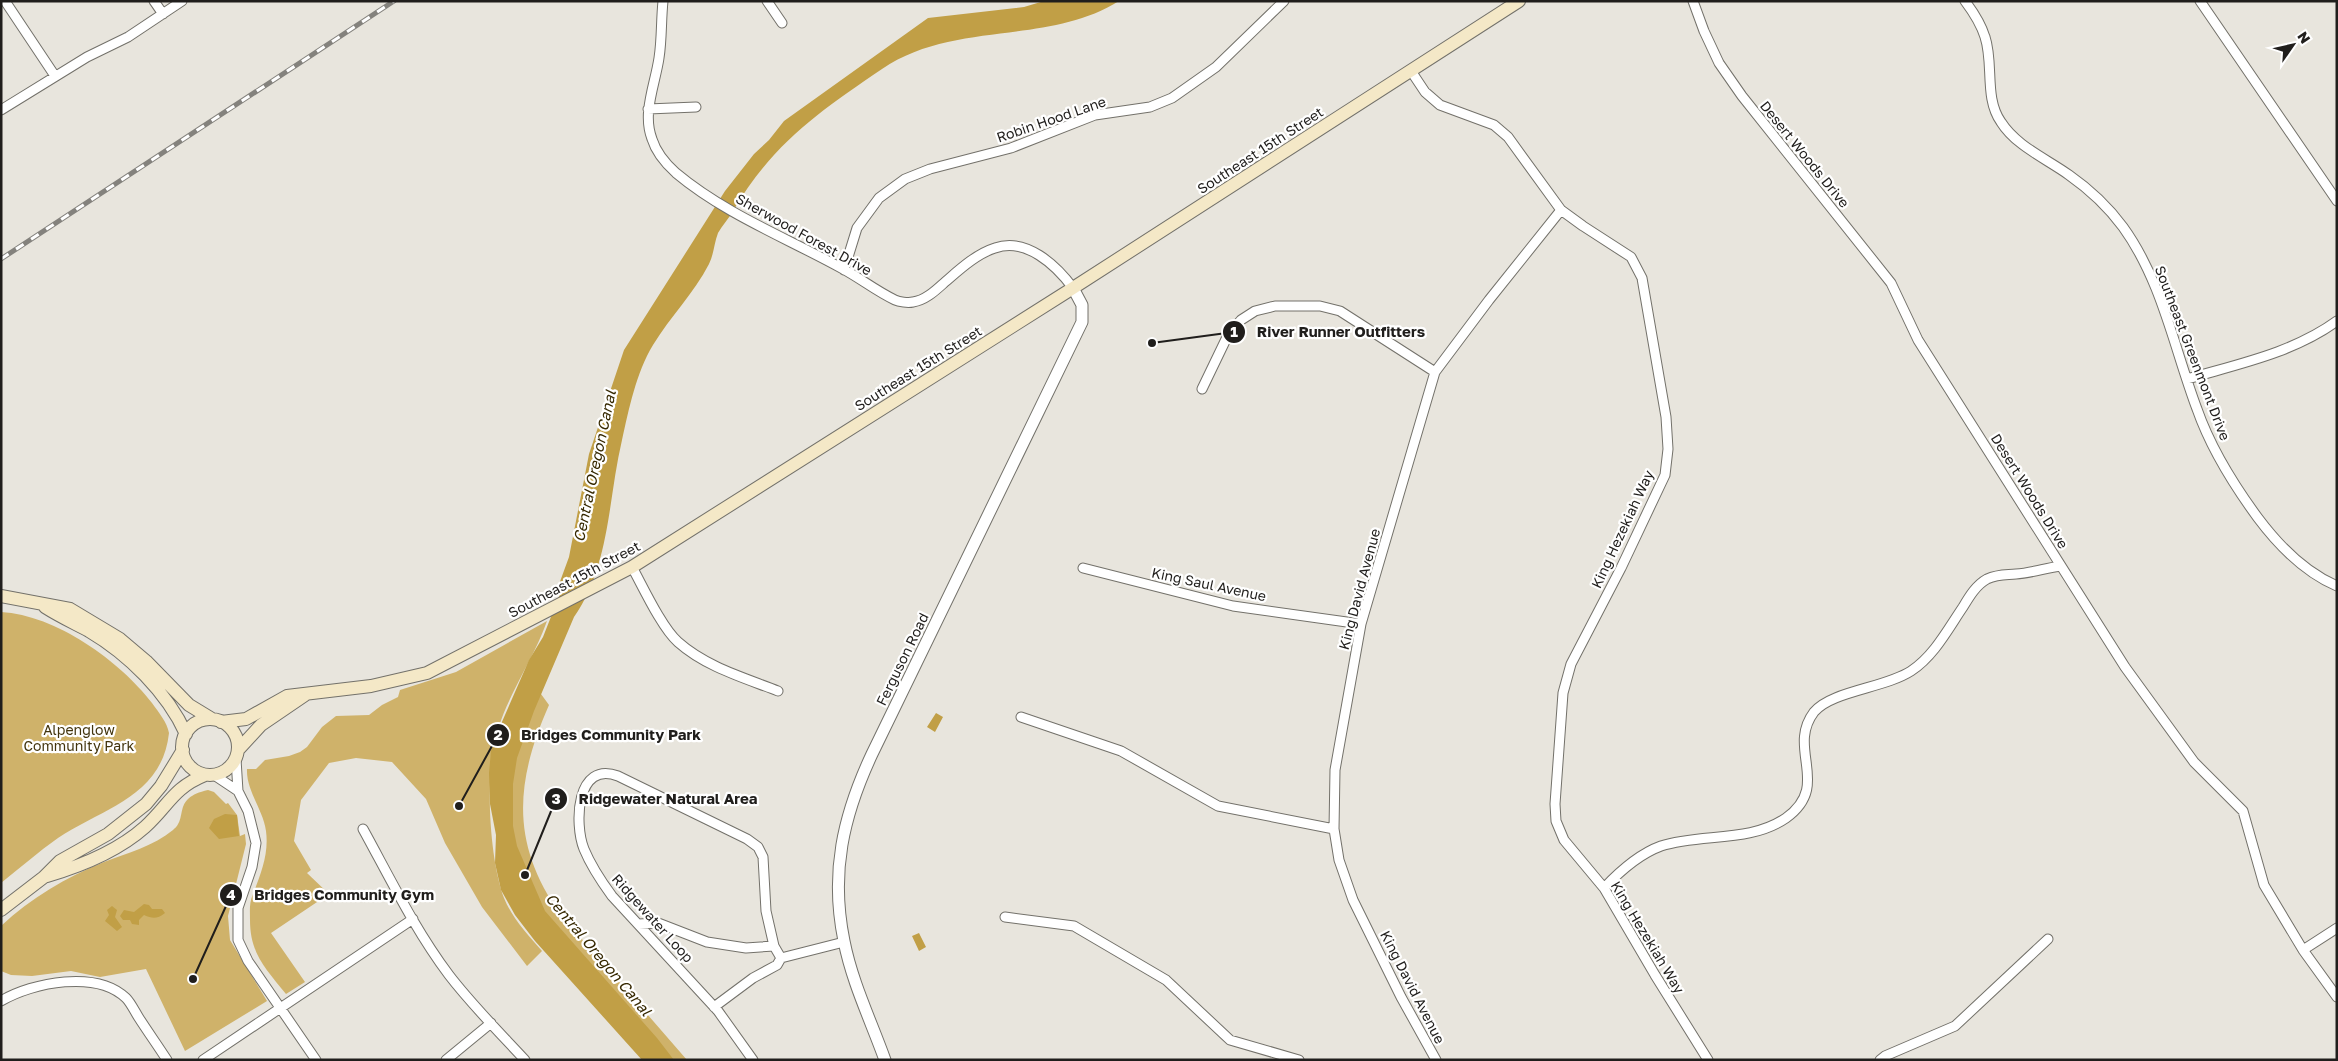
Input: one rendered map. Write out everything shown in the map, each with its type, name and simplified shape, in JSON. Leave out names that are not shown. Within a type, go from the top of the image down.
[{"type":"main road","name":"Southeast 15th Street","points":[[217,721],[246,719],[287,696],[370,686],[427,672],[464,655],[632,567],[1073,288],[1519,1]]},
{"type":"main road","points":[[1,596],[70,609],[120,639],[146,661],[188,705],[234,733],[237,755],[223,772],[210,775],[178,790],[145,827],[126,841],[67,870],[44,877]]},
{"type":"main road","points":[[1,910],[44,877],[60,861],[108,834],[146,804],[161,786],[183,750],[186,734],[179,718],[139,670],[89,631],[63,619],[41,604]]},
{"type":"main road","name":"Southeast 15th Street","points":[[237,755],[261,725],[305,695]]},
{"type":"main road","points":[[186,734],[197,723],[217,721]]},
{"type":"main road","points":[[183,750],[190,766],[210,775]]},
{"type":"street","points":[[5,1],[54,76]]},
{"type":"street","points":[[154,1],[163,14]]},
{"type":"street","points":[[1,110],[87,57],[128,37],[182,1]]},
{"type":"street","name":"Sherwood Forest Drive","points":[[663,1],[659,57],[648,109],[648,128],[652,141],[661,157],[675,172],[737,214],[844,270],[897,301],[913,302],[936,291],[977,257],[995,248],[1008,246],[1022,247],[1036,254],[1061,271],[1073,288]]},
{"type":"street","points":[[767,1],[782,23]]},
{"type":"street","name":"Robin Hood Lane","points":[[844,270],[857,228],[879,198],[905,179],[930,168],[1011,148],[1095,115],[1150,107],[1172,98],[1216,67],[1284,1]]},
{"type":"street","name":"Desert Woods Drive","points":[[1693,1],[1719,63],[1742,96],[1891,283],[1918,340],[2124,667],[2194,762],[2243,811],[2264,885],[2303,950],[2337,997]]},
{"type":"street","name":"Southeast Greenmont Drive","points":[[1965,1],[1978,19],[1986,39],[1992,102],[2000,121],[2011,135],[2071,176],[2101,202],[2123,227],[2145,264],[2162,304],[2186,379],[2210,442],[2242,496],[2269,533],[2286,551],[2305,567],[2337,586]]},
{"type":"street","points":[[2200,1],[2337,200]]},
{"type":"street","name":"King Hezekiah Way","points":[[1411,71],[1425,92],[1440,105],[1494,125],[1508,137],[1561,210],[1631,257],[1642,278],[1666,417],[1668,449],[1665,475],[1571,664],[1563,693],[1555,804],[1556,821],[1564,840],[1604,888],[1655,976],[1708,1060]]},
{"type":"street","points":[[648,109],[696,107]]},
{"type":"street","name":"King David Avenue","points":[[1436,1060],[1401,997],[1353,900],[1339,860],[1334,829],[1335,770],[1361,624],[1435,372],[1489,300],[1561,210]]},
{"type":"street","name":"Ferguson Road","points":[[885,1060],[844,942],[838,876],[842,840],[849,810],[876,746],[1082,322],[1082,305],[1073,288]]},
{"type":"street","points":[[1202,390],[1228,335],[1241,320],[1255,311],[1275,306],[1320,306],[1340,312],[1435,372]]},
{"type":"street","points":[[2186,379],[2292,347],[2317,335],[2337,321]]},
{"type":"street","points":[[1604,888],[1623,867],[1661,846],[1760,830],[1785,819],[1801,805],[1809,780],[1803,742],[1815,712],[1828,700],[1885,684],[1910,671],[1929,656],[1974,589],[1985,580],[2000,574],[2017,574],[2061,566]]},
{"type":"street","points":[[632,567],[653,606],[677,642],[708,663],[778,691]]},
{"type":"street","name":"King Saul Avenue","points":[[1082,568],[1233,606],[1361,624]]},
{"type":"street","points":[[1021,717],[1121,751],[1218,806],[1334,829]]},
{"type":"street","points":[[237,755],[238,791],[252,823],[256,843],[252,867],[238,908],[238,940],[248,961],[316,1060]]},
{"type":"street","name":"Ridgewater Loop","points":[[753,1060],[714,1007],[612,896],[597,875],[583,847],[579,823],[581,793],[588,782],[598,776],[609,773],[618,776],[747,839],[758,847],[763,857],[766,911],[774,946],[781,958]]},
{"type":"street","points":[[210,775],[238,791]]},
{"type":"street","points":[[363,830],[413,919],[448,974],[525,1060]]},
{"type":"street","points":[[1005,917],[1074,926],[1166,980],[1230,1040],[1300,1060]]},
{"type":"street","points":[[202,1060],[413,919]]},
{"type":"street","points":[[639,924],[658,923],[707,942],[746,948],[774,946]]},
{"type":"street","points":[[2303,950],[2337,928]]},
{"type":"street","points":[[1880,1060],[1885,1056],[1955,1026],[2048,939]]},
{"type":"street","points":[[714,1007],[753,978],[776,966],[781,958],[844,942]]},
{"type":"street","points":[[1,1001],[18,992],[40,986],[78,981],[106,986],[126,998],[167,1060]]},
{"type":"street","points":[[446,1060],[491,1023]]},
{"type":"green space","name":"Alpenglow Community Park","points":[[1,612],[22,615],[65,631],[105,657],[139,687],[165,721],[169,733],[164,755],[155,772],[143,786],[128,798],[58,838],[1,883]]},
{"type":"green space","points":[[547,621],[536,648],[509,701],[498,729],[491,767],[490,790],[492,837],[499,881],[504,898],[516,919],[542,951],[527,966],[482,907],[445,843],[426,799],[392,762],[356,758],[329,763],[301,800],[294,841],[311,870],[307,873],[329,894],[271,933],[305,982],[286,994],[260,960],[251,932],[251,901],[264,863],[267,839],[262,815],[249,785],[247,769],[256,769],[265,760],[300,752],[307,747],[322,727],[336,716],[369,715],[382,705],[398,697],[400,690],[456,672]]},
{"type":"green space","points":[[533,683],[549,705],[529,760],[524,787],[523,812],[526,838],[533,863],[544,889],[561,915],[687,1060],[656,1060],[543,931],[500,821]]},
{"type":"green space","points":[[208,790],[214,792],[226,804],[228,803],[237,815],[240,836],[245,834],[246,844],[228,916],[230,940],[267,1001],[185,1051],[146,969],[100,977],[71,971],[32,976],[11,975],[1,971],[1,926],[12,916],[49,889],[76,874],[149,845],[166,836],[178,825],[185,803],[189,798]]},
{"type":"water","name":"Central Oregon Canal","points":[[1044,1],[1119,1],[1091,15],[1062,24],[939,44],[910,54],[882,69],[818,115],[781,148],[748,187],[718,233],[711,260],[703,275],[653,345],[642,367],[634,391],[617,462],[606,532],[595,576],[586,597],[574,617],[534,711],[517,758],[513,784],[513,826],[517,846],[545,911],[657,1038],[674,1060],[642,1060],[535,941],[515,915],[501,890],[495,863],[496,835],[490,804],[489,773],[491,751],[498,731],[529,660],[543,637],[560,594],[558,587],[569,557],[589,454],[624,350],[725,191],[754,154],[769,140],[784,121],[928,18],[1024,7]]},
{"type":"water","points":[[936,713],[943,717],[935,732],[927,727]]},
{"type":"water","points":[[225,814],[237,815],[239,836],[219,839],[209,828],[214,819]]},
{"type":"water","points":[[144,904],[149,905],[152,909],[162,909],[165,913],[155,918],[144,915],[139,920],[139,925],[132,924],[130,920],[123,920],[120,916],[124,910],[134,912]]},
{"type":"water","points":[[112,906],[117,910],[115,917],[122,927],[117,931],[105,921],[109,915],[107,910]]},
{"type":"water","points":[[919,933],[926,947],[919,951],[912,936]]},
{"type":"railway","points":[[1,259],[394,1]]},
{"type":"place","name":"River Runner Outfitters","points":[[1152,343]]},
{"type":"place","name":"Bridges Community Park","points":[[459,806]]},
{"type":"place","name":"Ridgewater Natural Area","points":[[525,875]]},
{"type":"place","name":"Bridges Community Gym","points":[[193,979]]}]
